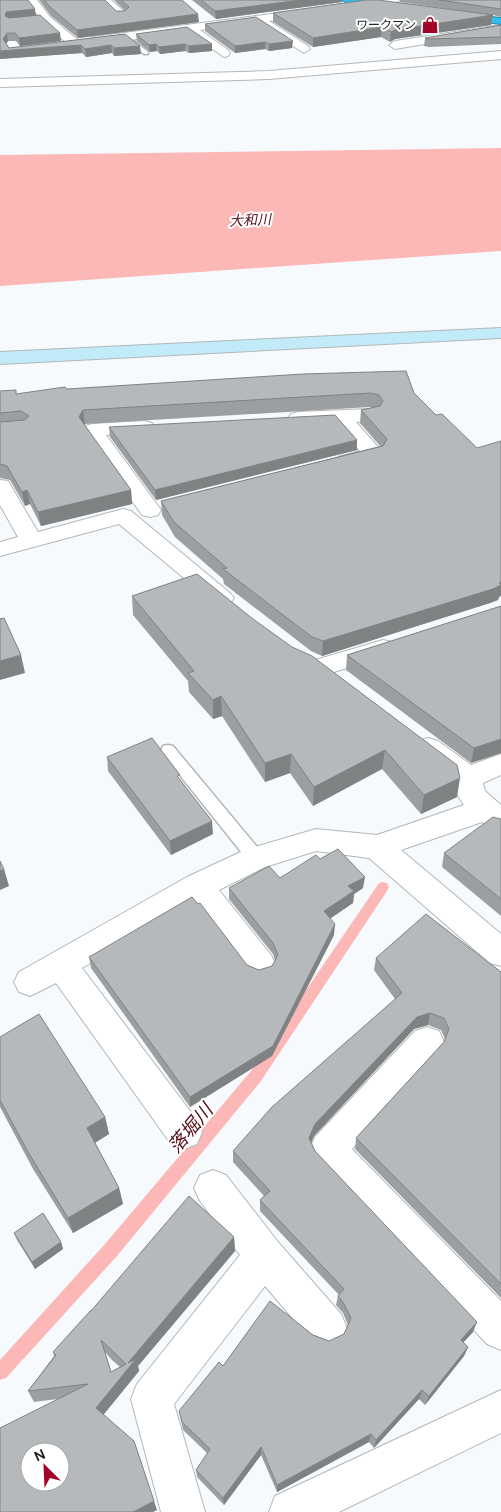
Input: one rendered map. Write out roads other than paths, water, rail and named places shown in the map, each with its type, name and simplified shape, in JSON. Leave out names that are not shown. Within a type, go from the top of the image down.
[{"type":"highway","points":[[369,4],[405,9]]},
{"type":"highway","points":[[442,14],[501,21]]},
{"type":"street","points":[[31,0],[42,19],[75,44]]},
{"type":"street","points":[[105,0],[122,15]]},
{"type":"street","points":[[344,4],[369,4],[395,0]]},
{"type":"street","points":[[56,46],[322,10]]},
{"type":"street","points":[[200,15],[213,25]]},
{"type":"street","points":[[258,19],[304,49]]},
{"type":"street","points":[[190,28],[224,53]]},
{"type":"street","points":[[395,45],[501,28]]},
{"type":"street","points":[[478,32],[493,40]]},
{"type":"street","points":[[0,83],[276,74],[501,55]]},
{"type":"street","points":[[0,358],[501,333]]},
{"type":"street","points":[[280,419],[370,415]]},
{"type":"street","points":[[328,465],[374,454],[340,416]]},
{"type":"street","points":[[0,549],[160,507],[92,430],[162,426]]},
{"type":"street","points":[[0,486],[31,540]]},
{"type":"street","points":[[123,516],[241,613]]},
{"type":"street","points":[[344,685],[311,663],[406,640]]},
{"type":"street","points":[[406,731],[468,778],[472,796],[493,816]]},
{"type":"street","points":[[468,778],[501,764]]},
{"type":"street","points":[[30,982],[198,886],[256,858],[316,840],[378,847],[493,816]]},
{"type":"street","points":[[378,847],[501,953]]},
{"type":"street","points":[[198,886],[260,965]]},
{"type":"street","points":[[62,965],[184,1132]]},
{"type":"street","points":[[428,1042],[328,1149],[501,1330]]},
{"type":"street","points":[[213,1188],[264,1256],[327,1328]]},
{"type":"street","points":[[184,1512],[152,1399],[264,1256]]},
{"type":"street","points":[[291,1512],[501,1411]]},
{"type":"lane","points":[[126,37],[146,53]]},
{"type":"lane","points":[[168,750],[256,858]]},
{"type":"water","name":"大和川","points":[[501,148],[501,251],[0,286],[0,155]]},
{"type":"waterway","name":"落堀川","points":[[0,1372],[111,1250],[256,1076],[383,887]]},
{"type":"place","name":"ワークマン","points":[[430,25]]}]
